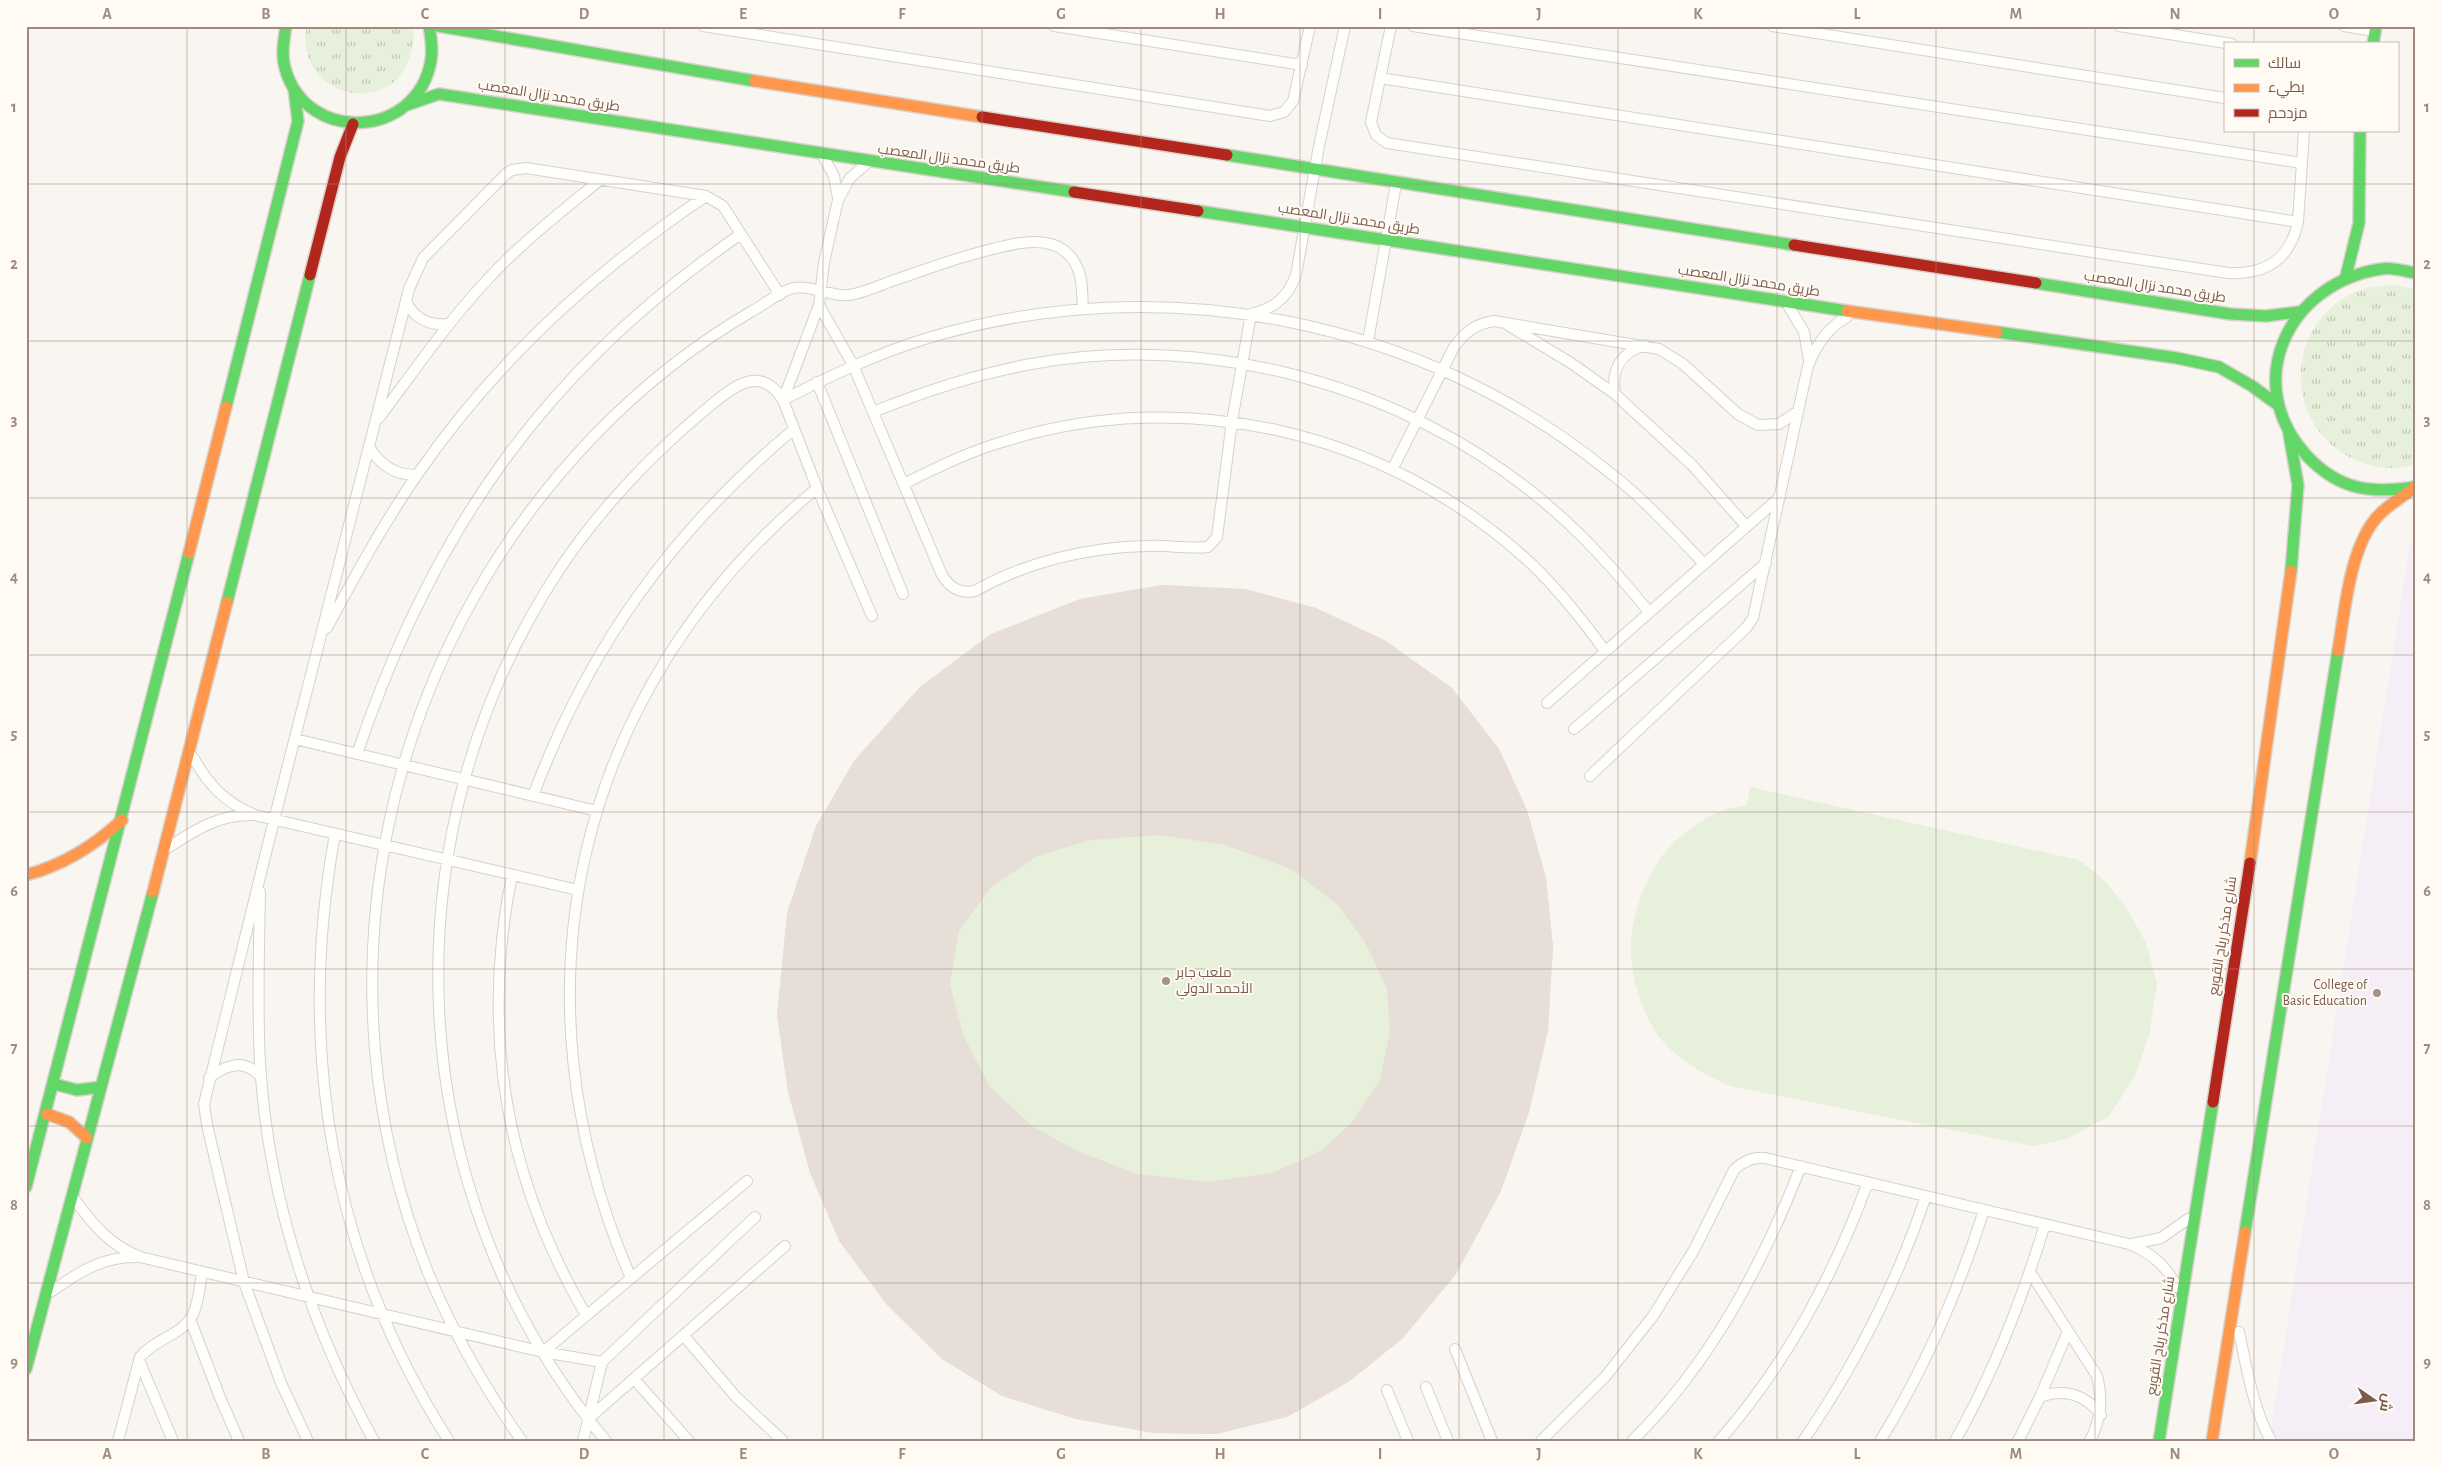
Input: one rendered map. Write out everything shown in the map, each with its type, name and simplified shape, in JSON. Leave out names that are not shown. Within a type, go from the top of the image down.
[{"type":"street","points":[[26,1187],[47,1114],[298,122],[294,89],[285,69],[283,47],[286,26]]},
{"type":"street","points":[[294,89],[310,107],[330,119],[353,124],[382,120],[407,105],[425,82],[432,54],[429,26]]},
{"type":"street","name":"طريق محمد نزال المعصب","points":[[438,26],[770,82],[2230,314],[2266,316],[2298,312]]},
{"type":"street","points":[[2373,42],[2375,29]]},
{"type":"street","name":"طريق محمد نزال المعصب","points":[[407,105],[439,94],[822,155],[1304,226],[1786,302],[2177,358],[2219,367],[2252,386],[2278,406]]},
{"type":"street","points":[[26,1369],[190,750],[340,157],[353,124]]},
{"type":"street","points":[[2346,276],[2359,223],[2360,132]]},
{"type":"street","points":[[2415,273],[2382,268],[2346,276],[2319,290],[2298,312],[2282,341],[2275,373],[2278,406],[2289,434],[2306,458],[2330,476],[2357,488],[2387,491],[2415,487]]},
{"type":"street","name":"شارع مذكر رباح القوبع","points":[[2159,1441],[2241,919],[2290,582],[2296,532],[2298,485],[2289,434]]},
{"type":"street","points":[[2212,1441],[2348,590],[2358,549],[2380,514],[2415,487]]},
{"type":"street","points":[[26,875],[55,867],[79,855],[102,839],[122,820]]},
{"type":"street","points":[[54,1084],[63,1088],[82,1091],[101,1087]]},
{"type":"street","points":[[47,1114],[69,1122],[87,1138]]},
{"type":"lane","points":[[703,26],[1270,116],[1290,108],[1310,26]]},
{"type":"lane","points":[[1054,26],[1302,65]]},
{"type":"lane","points":[[1251,314],[1271,308],[1279,302],[1292,286],[1345,26]]},
{"type":"lane","points":[[1391,26],[1371,122],[1376,135],[1387,143],[2228,273],[2256,272],[2280,258],[2295,235],[2298,222],[2304,132]]},
{"type":"lane","points":[[1413,26],[2302,163]]},
{"type":"lane","points":[[1772,26],[2224,98]]},
{"type":"lane","points":[[2119,26],[2224,43]]},
{"type":"lane","points":[[2344,26],[2375,29]]},
{"type":"lane","points":[[1380,78],[2298,222]]},
{"type":"lane","points":[[822,155],[834,176],[838,200]]},
{"type":"lane","points":[[783,400],[819,306],[819,292],[838,200],[850,178],[871,162]]},
{"type":"lane","points":[[308,1441],[278,1376],[244,1282],[207,1125],[204,1104],[260,874],[412,280],[423,258],[512,170],[526,168],[706,196],[724,206],[780,295]]},
{"type":"lane","points":[[375,423],[449,324],[488,279],[521,246],[600,180]]},
{"type":"lane","points":[[1368,341],[1396,182]]},
{"type":"lane","points":[[319,642],[379,535],[417,475],[483,389],[551,318],[612,264],[706,196]]},
{"type":"lane","points":[[357,754],[384,677],[425,586],[458,529],[504,460],[556,396],[613,336],[675,282],[741,234]]},
{"type":"lane","points":[[522,1441],[479,1376],[455,1331],[427,1270],[402,1196],[384,1119],[378,1080],[373,1012],[372,963],[374,923],[384,845],[402,765],[432,681],[470,601],[503,549],[544,492],[573,458],[636,396],[705,341],[794,288],[844,296],[946,262],[999,248],[1036,242],[1056,246],[1072,258],[1080,276],[1083,308]]},
{"type":"lane","points":[[406,302],[416,316],[426,322],[437,325],[449,324]]},
{"type":"lane","points":[[1786,302],[1804,332],[1808,366]]},
{"type":"lane","points":[[819,306],[853,365],[942,575],[950,586],[962,592],[975,591],[1035,565],[1089,551],[1145,546],[1208,547],[1217,538],[1232,421],[1251,314]]},
{"type":"lane","points":[[783,400],[853,365],[928,338],[1004,319],[1083,308],[1139,306],[1196,308],[1251,314],[1310,325],[1368,341],[1441,369],[1500,398],[1579,449],[1610,472],[1659,516],[1704,564]]},
{"type":"lane","points":[[1590,776],[1746,628],[1753,618],[1812,354],[1825,334],[1844,318],[1855,312]]},
{"type":"lane","points":[[1393,468],[1441,369],[1454,347],[1468,330],[1485,323],[1503,321],[1646,345],[1672,356],[1747,421],[1768,426],[1789,419],[1798,412]]},
{"type":"lane","points":[[1503,321],[1571,363],[1615,394],[1694,466],[1746,526]]},
{"type":"lane","points":[[1615,394],[1613,383],[1619,362],[1626,354],[1646,345]]},
{"type":"lane","points":[[873,412],[951,382],[1024,365],[1074,358],[1157,355],[1242,364],[1330,385],[1416,420],[1468,448],[1504,471],[1544,502],[1588,542],[1649,612]]},
{"type":"lane","points":[[606,1441],[588,1419],[543,1352],[519,1309],[489,1245],[466,1177],[450,1108],[440,1037],[437,966],[446,860],[464,780],[494,693],[526,626],[560,569],[620,490],[667,443],[717,400],[742,382],[750,380],[765,382],[778,392],[783,400],[793,430],[872,616]]},
{"type":"lane","points":[[817,382],[903,594]]},
{"type":"lane","points":[[904,484],[968,454],[1028,434],[1072,424],[1143,417],[1179,417],[1232,421],[1289,432],[1324,441],[1393,468],[1463,509],[1514,548],[1555,588],[1605,651]]},
{"type":"lane","points":[[533,796],[555,739],[582,684],[629,606],[665,557],[706,511],[749,468],[793,430]]},
{"type":"lane","points":[[369,447],[378,461],[391,470],[406,475],[417,475]]},
{"type":"lane","points":[[631,1278],[605,1215],[595,1184],[575,1087],[569,1022],[569,988],[578,890],[597,811],[620,748],[633,718],[661,666],[683,632],[723,578],[769,530],[817,488]]},
{"type":"lane","points":[[1547,703],[1780,496]]},
{"type":"lane","points":[[1574,729],[1766,563]]},
{"type":"lane","points":[[295,739],[597,811]]},
{"type":"lane","points":[[190,750],[201,772],[219,794],[230,803],[255,815],[578,890]]},
{"type":"lane","points":[[164,850],[191,832],[215,820],[242,815],[255,815]]},
{"type":"lane","points":[[335,834],[324,905],[319,977],[323,1085],[334,1156],[341,1191],[361,1260],[382,1314],[420,1392],[449,1441]]},
{"type":"lane","points":[[260,874],[259,1024],[261,1077],[276,1183],[296,1260],[308,1297],[338,1372],[374,1441]]},
{"type":"lane","points":[[512,875],[502,935],[498,996],[500,1057],[508,1117],[523,1176],[541,1227],[557,1262],[586,1315]]},
{"type":"lane","points":[[209,1078],[221,1069],[235,1064],[250,1067],[261,1077]]},
{"type":"lane","points":[[1541,1441],[1605,1377],[1653,1316],[1694,1250],[1734,1170],[1748,1160],[1759,1158],[1801,1166],[2129,1244],[2148,1253],[2164,1266],[2175,1283],[2181,1302]]},
{"type":"lane","points":[[1632,1441],[1692,1370],[1740,1297],[1780,1219],[1801,1166]]},
{"type":"lane","points":[[543,1352],[747,1181]]},
{"type":"lane","points":[[1719,1441],[1756,1396],[1800,1329],[1838,1257],[1868,1182]]},
{"type":"lane","points":[[71,1196],[103,1236],[114,1245],[140,1257],[543,1352],[602,1362]]},
{"type":"lane","points":[[1803,1441],[1845,1377],[1883,1307],[1899,1271],[1926,1196]]},
{"type":"lane","points":[[1880,1441],[1904,1402],[1936,1341],[1963,1276],[1984,1210]]},
{"type":"lane","points":[[2129,1244],[2161,1238],[2180,1226],[2195,1210]]},
{"type":"lane","points":[[583,1441],[602,1362],[755,1217]]},
{"type":"lane","points":[[1955,1441],[1991,1371],[2011,1325],[2045,1224]]},
{"type":"lane","points":[[588,1419],[785,1246]]},
{"type":"lane","points":[[45,1296],[75,1274],[100,1262],[140,1257]]},
{"type":"lane","points":[[118,1441],[139,1360],[149,1347],[190,1319],[197,1300],[202,1272]]},
{"type":"lane","points":[[2030,1272],[2097,1376],[2100,1389],[2100,1415],[2090,1441]]},
{"type":"lane","points":[[2233,1307],[2256,1405],[2262,1424],[2271,1441]]},
{"type":"lane","points":[[190,1319],[239,1441]]},
{"type":"lane","points":[[2018,1441],[2040,1397],[2068,1331]]},
{"type":"lane","points":[[684,1336],[736,1397],[783,1441]]},
{"type":"lane","points":[[1455,1349],[1492,1441]]},
{"type":"lane","points":[[139,1360],[173,1441]]},
{"type":"lane","points":[[634,1379],[689,1441]]},
{"type":"lane","points":[[1426,1387],[1448,1441]]},
{"type":"lane","points":[[1387,1390],[1408,1441]]},
{"type":"lane","points":[[2040,1397],[2058,1392],[2077,1395],[2093,1405],[2100,1415]]},
{"type":"shaded area","name":"College of Basic Education","points":[[2410,544],[2415,545],[2415,1441],[2269,1441]]},
{"type":"green space","points":[[307,26],[412,26],[413,45],[410,57],[399,77],[383,89],[364,93],[345,91],[327,83],[314,69],[306,49]]},
{"type":"green space","points":[[2394,285],[2415,289],[2415,464],[2389,468],[2375,467],[2363,463],[2336,448],[2316,427],[2305,403],[2301,376],[2305,349],[2316,325],[2336,304],[2363,289]]},
{"type":"green space","name":"ملعب جابر الأحمد الدولي","points":[[1162,585],[1245,589],[1316,608],[1385,640],[1452,688],[1499,749],[1527,810],[1546,878],[1553,946],[1548,1031],[1529,1112],[1501,1191],[1456,1274],[1403,1338],[1350,1381],[1287,1417],[1216,1434],[1154,1433],[1076,1419],[1002,1396],[942,1359],[777,1016],[787,913],[816,826],[854,761],[920,687],[991,634],[1080,599]]},
{"type":"green space","points":[[1750,787],[2079,860],[2104,880],[2126,907],[2146,943],[2157,984],[2149,1035],[2135,1076],[2109,1116],[2067,1139],[2033,1146],[1730,1086],[1685,1062],[1672,1051],[1662,1040],[1646,1015],[1636,987],[1631,957],[1631,943],[1637,910],[1655,866],[1672,844],[1685,832],[1707,818],[1721,811],[1747,805]]},
{"type":"building","name":"ملعب جابر الأحمد الدولي","points":[[1162,585],[1245,589],[1316,608],[1384,640],[1452,688],[1499,749],[1527,810],[1546,878],[1553,946],[1548,1031],[1529,1112],[1501,1191],[1456,1274],[1403,1338],[1350,1381],[1287,1417],[1216,1434],[1154,1433],[1076,1419],[1002,1396],[942,1359],[887,1305],[839,1241],[810,1173],[788,1092],[777,1016],[787,913],[816,826],[854,761],[920,687],[991,634],[1080,599]],"holes":[[[1161,835],[1225,845],[1291,869],[1338,905],[1366,944],[1387,989],[1390,1032],[1380,1080],[1351,1123],[1321,1151],[1272,1173],[1209,1182],[1138,1174],[1079,1152],[1032,1126],[990,1087],[963,1035],[950,984],[959,931],[990,888],[1037,856],[1091,840]]]},
{"type":"traffic: fast","points":[[286,26],[283,58],[285,68],[297,93],[315,110],[337,120],[361,122],[385,118],[406,105],[422,86],[432,56],[429,26]]},
{"type":"traffic: fast","points":[[438,26],[755,81]]},
{"type":"traffic: fast","points":[[2373,42],[2376,26]]},
{"type":"traffic: fast","points":[[226,407],[298,121],[294,89]]},
{"type":"traffic: fast","points":[[407,105],[439,94],[1074,192]]},
{"type":"traffic: fast","points":[[2346,276],[2359,223],[2360,132]]},
{"type":"traffic: fast","points":[[1227,155],[1794,245]]},
{"type":"traffic: fast","points":[[1198,211],[1847,311]]},
{"type":"traffic: fast","points":[[2415,273],[2394,269],[2381,269],[2348,278],[2321,294],[2299,315],[2284,340],[2276,368],[2277,398],[2287,428],[2307,456],[2319,467],[2331,476],[2356,487],[2384,490],[2415,487]]},
{"type":"traffic: fast","points":[[227,602],[310,275]]},
{"type":"traffic: fast","points":[[2036,283],[2230,314],[2266,316],[2298,312]]},
{"type":"traffic: fast","points":[[1997,332],[2177,358],[2219,367],[2252,386],[2278,405]]},
{"type":"traffic: fast","points":[[2289,434],[2298,485],[2291,571]]},
{"type":"traffic: fast","points":[[26,1187],[189,553]]},
{"type":"traffic: fast","points":[[2245,1232],[2338,651]]},
{"type":"traffic: fast","points":[[26,1369],[153,892]]},
{"type":"traffic: fast","points":[[54,1084],[77,1090],[101,1087]]},
{"type":"traffic: fast","points":[[2159,1441],[2213,1102]]},
{"type":"traffic: slow","points":[[755,81],[982,117]]},
{"type":"traffic: slow","points":[[1847,311],[1997,332]]},
{"type":"traffic: slow","points":[[189,553],[226,407]]},
{"type":"traffic: slow","points":[[2338,651],[2350,578],[2362,541],[2381,513],[2415,487]]},
{"type":"traffic: slow","points":[[2250,863],[2291,571]]},
{"type":"traffic: slow","points":[[153,892],[227,602]]},
{"type":"traffic: slow","points":[[26,875],[53,866],[78,854],[122,820]]},
{"type":"traffic: slow","points":[[47,1114],[69,1122],[87,1138]]},
{"type":"traffic: slow","points":[[2212,1441],[2245,1232]]},
{"type":"traffic: jam","points":[[982,117],[1227,155]]},
{"type":"traffic: jam","points":[[310,275],[340,157],[353,124]]},
{"type":"traffic: jam","points":[[1074,192],[1198,211]]},
{"type":"traffic: jam","points":[[1794,245],[2036,283]]},
{"type":"traffic: jam","points":[[2213,1102],[2250,863]]},
{"type":"place","name":"ملعب جابر الأحمد الدولي","points":[[1166,981]]},
{"type":"place","name":"College of Basic Education","points":[[2377,993]]}]
